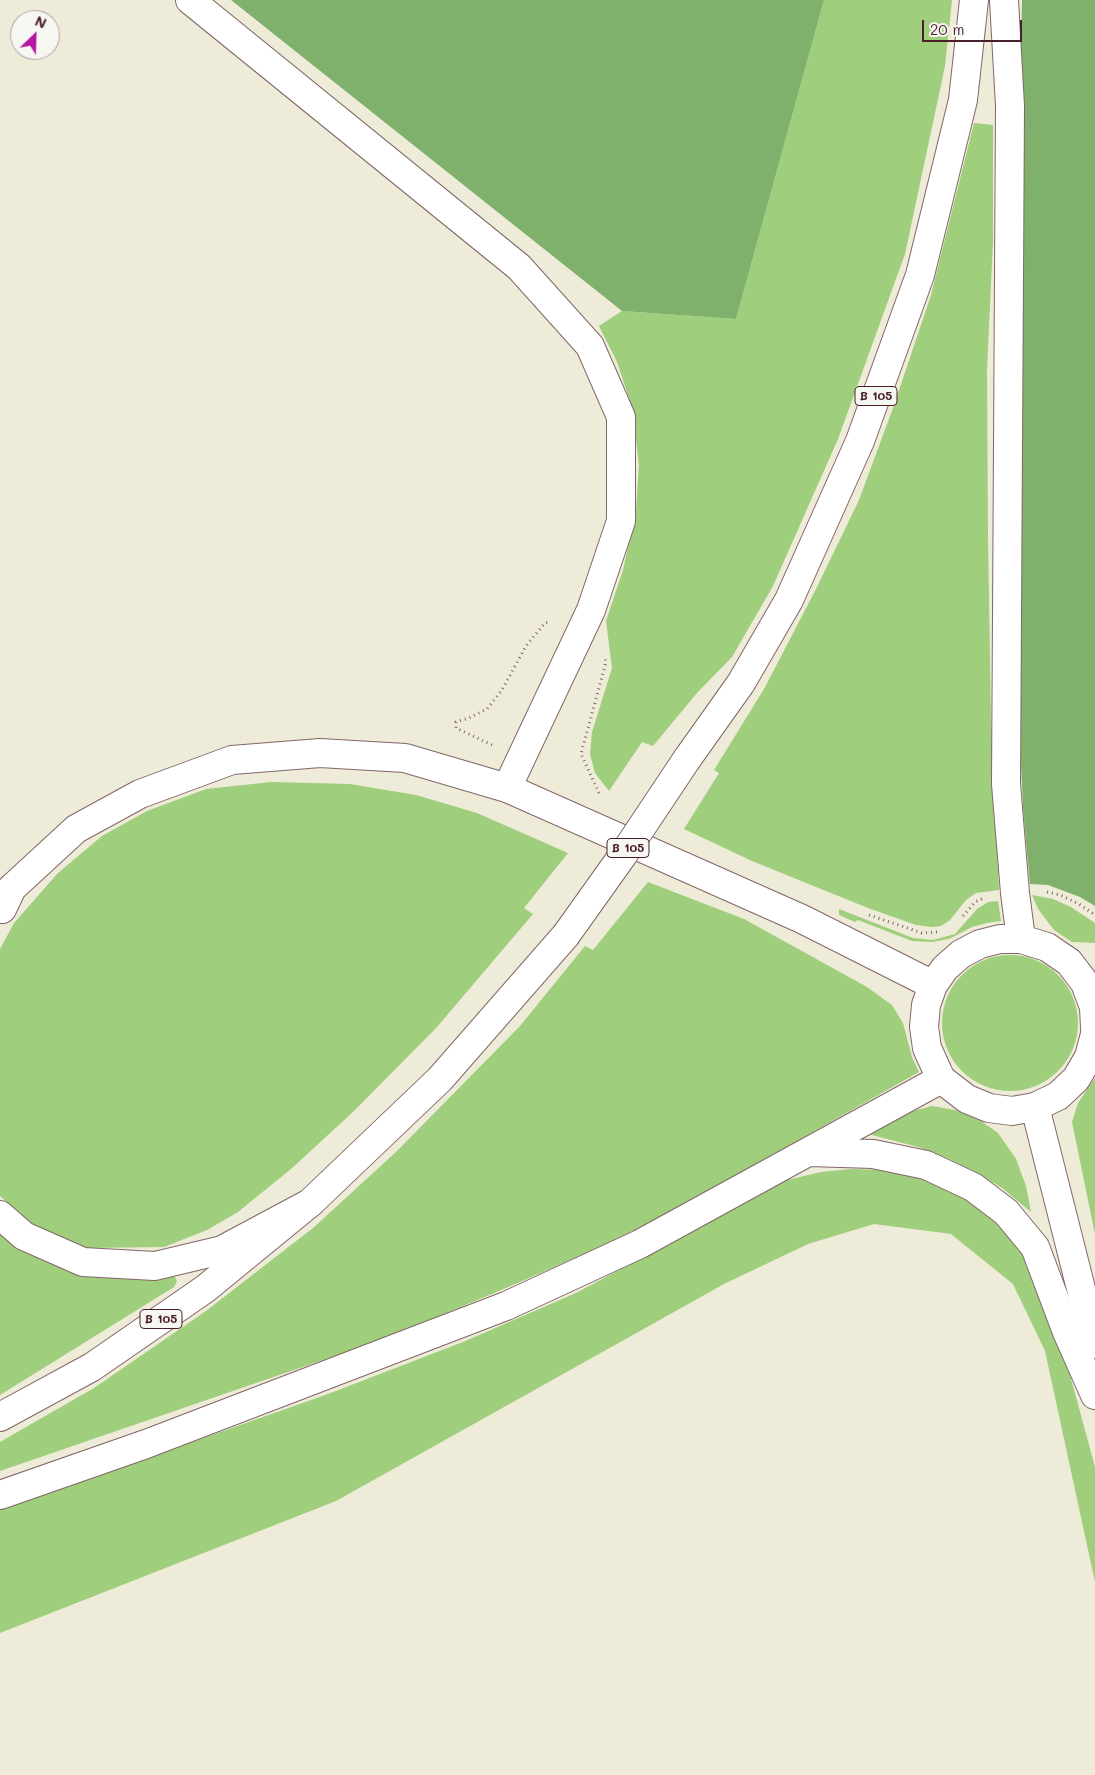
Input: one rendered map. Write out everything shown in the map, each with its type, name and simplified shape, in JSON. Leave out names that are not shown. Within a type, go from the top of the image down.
[{"type":"main road","points":[[190,0],[520,267],[590,346],[621,417],[621,521],[590,610],[508,788]]},
{"type":"main road","name":"B 105","points":[[0,1417],[92,1366],[197,1295],[310,1204],[440,1080],[566,935],[623,855],[687,759],[741,683],[789,600],[860,441],[922,266],[963,100],[974,0]]},
{"type":"main road","points":[[1004,0],[1010,106],[1006,784],[1015,893],[1021,939]]},
{"type":"main road","points":[[0,913],[6,895],[76,829],[140,794],[232,760],[320,754],[405,758],[508,788],[802,919],[933,985]]},
{"type":"main road","points":[[1095,1028],[1090,981],[1069,962],[1047,947],[1021,939],[1000,939],[980,944],[961,954],[945,968],[933,985],[926,1005],[924,1027],[927,1048],[941,1079],[967,1099],[989,1108],[1012,1111],[1035,1107],[1058,1096],[1076,1079],[1089,1057],[1095,1034]]},
{"type":"main road","points":[[0,1495],[146,1444],[506,1306],[640,1244],[941,1079]]},
{"type":"main road","points":[[1035,1107],[1095,1344]]},
{"type":"main road","points":[[808,1152],[872,1154],[926,1166],[973,1187],[1006,1212],[1035,1247],[1067,1332],[1095,1395]]},
{"type":"main road","points":[[0,1215],[24,1236],[83,1262],[155,1266],[222,1250],[310,1204]]},
{"type":"path","points":[[958,923],[975,902],[991,895],[1015,893],[1044,892],[1060,895],[1079,904],[1095,915]]},
{"type":"path","points":[[864,914],[922,933],[944,932]]},
{"type":"green space","points":[[231,0],[824,0],[736,319],[622,311]]},
{"type":"green space","points":[[824,0],[952,0],[945,66],[905,254],[838,439],[773,586],[732,657],[697,693],[653,746],[642,742],[609,791],[595,773],[590,754],[592,732],[612,668],[606,621],[623,570],[636,510],[639,465],[632,407],[617,362],[599,326],[622,311],[736,319]]},
{"type":"green space","points":[[1022,0],[1095,0],[1095,906],[1080,897],[1048,885],[1030,884],[1023,808],[1018,698]]},
{"type":"green space","points":[[974,123],[993,125],[993,241],[987,370],[988,537],[991,723],[999,890],[976,893],[966,900],[950,920],[941,926],[931,927],[916,925],[868,908],[752,861],[684,829],[719,773],[714,770],[764,689],[816,589],[859,500],[893,408],[931,295]]},
{"type":"green space","points":[[271,782],[350,784],[416,795],[477,813],[568,853],[524,908],[533,914],[437,1027],[354,1111],[291,1169],[238,1212],[207,1230],[164,1247],[85,1248],[37,1230],[0,1196],[0,949],[14,923],[58,873],[102,836],[147,811],[206,789]]},
{"type":"green space","points":[[648,882],[744,919],[867,987],[892,1005],[903,1023],[912,1057],[919,1072],[668,1214],[600,1247],[499,1291],[384,1339],[0,1471],[0,1442],[94,1388],[206,1311],[313,1228],[396,1152],[520,1026],[585,946],[593,950]]},
{"type":"green space","points":[[1032,895],[1053,899],[1071,907],[1095,923],[1095,943],[1072,942],[1054,930],[1038,909]]},
{"type":"green space","points":[[998,901],[1001,921],[972,927],[949,939],[932,942],[912,941],[858,920],[855,922],[839,915],[839,909],[913,938],[933,940],[955,934],[977,909],[988,902]]},
{"type":"green space","points":[[1010,955],[1036,961],[1058,975],[1072,997],[1078,1023],[1072,1049],[1058,1071],[1036,1085],[1010,1091],[984,1085],[962,1071],[948,1049],[942,1023],[948,997],[962,975],[984,961]]},
{"type":"green space","points":[[1095,1078],[1095,1234],[1072,1122],[1078,1103]]},
{"type":"green space","points":[[932,1106],[955,1110],[981,1121],[998,1133],[1016,1159],[1026,1186],[1031,1212],[1002,1188],[949,1159],[918,1147],[868,1134],[909,1112]]},
{"type":"green space","points":[[851,1169],[887,1170],[943,1185],[991,1217],[1015,1241],[1033,1266],[1057,1327],[1095,1467],[1095,1582],[1045,1351],[1013,1284],[951,1234],[874,1224],[808,1244],[724,1284],[336,1501],[0,1633],[0,1510],[328,1394],[463,1342],[576,1293],[779,1182],[821,1172]]},
{"type":"green space","points":[[0,1230],[174,1275],[177,1281],[174,1287],[0,1395]]}]
